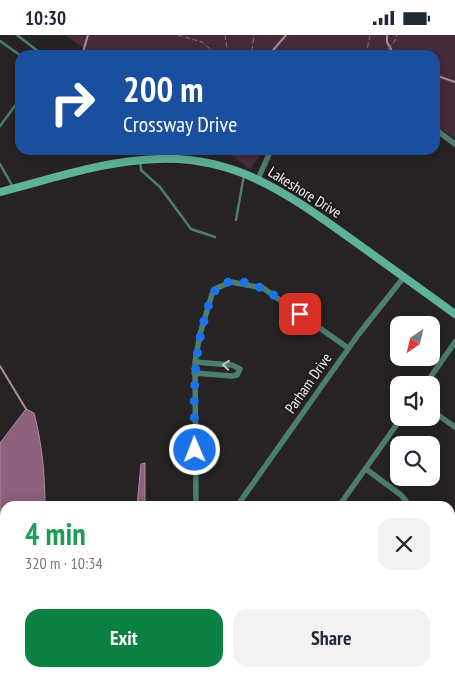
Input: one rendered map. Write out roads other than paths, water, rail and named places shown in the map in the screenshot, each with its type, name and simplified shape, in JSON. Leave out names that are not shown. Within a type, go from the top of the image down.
[{"type":"main road","name":"Lakeshore Drive","points":[[0,192],[114,164],[139,160],[195,161],[244,173],[299,202],[455,314]]},
{"type":"street","points":[[440,133],[455,144]]},
{"type":"street","points":[[258,179],[269,155]]},
{"type":"street","name":"Parham Drive","points":[[241,501],[348,348],[404,277]]},
{"type":"street","points":[[196,501],[195,362],[200,334],[212,295],[219,286],[227,282],[263,288],[348,348]]},
{"type":"street","points":[[431,376],[455,343]]},
{"type":"street","points":[[194,373],[232,376],[237,375],[240,369],[232,365],[195,362]]},
{"type":"street","points":[[440,416],[455,427]]},
{"type":"street","points":[[343,501],[396,426]]},
{"type":"street","points":[[366,469],[401,495],[406,501]]},
{"type":"lane","points":[[17,35],[36,50]]},
{"type":"lane","points":[[0,41],[15,52]]},
{"type":"lane","points":[[0,126],[15,106]]},
{"type":"lane","points":[[139,160],[141,170],[160,187],[191,229],[197,233],[215,237]]},
{"type":"lane","points":[[0,163],[14,188]]},
{"type":"lane","points":[[236,220],[244,173]]},
{"type":"waterway","points":[[84,50],[88,35]]},
{"type":"waterway","points":[[273,50],[286,35]]},
{"type":"waterway","points":[[387,35],[387,42],[391,50]]},
{"type":"waterway","points":[[440,77],[455,82]]},
{"type":"waterway","points":[[0,366],[26,409]]}]
